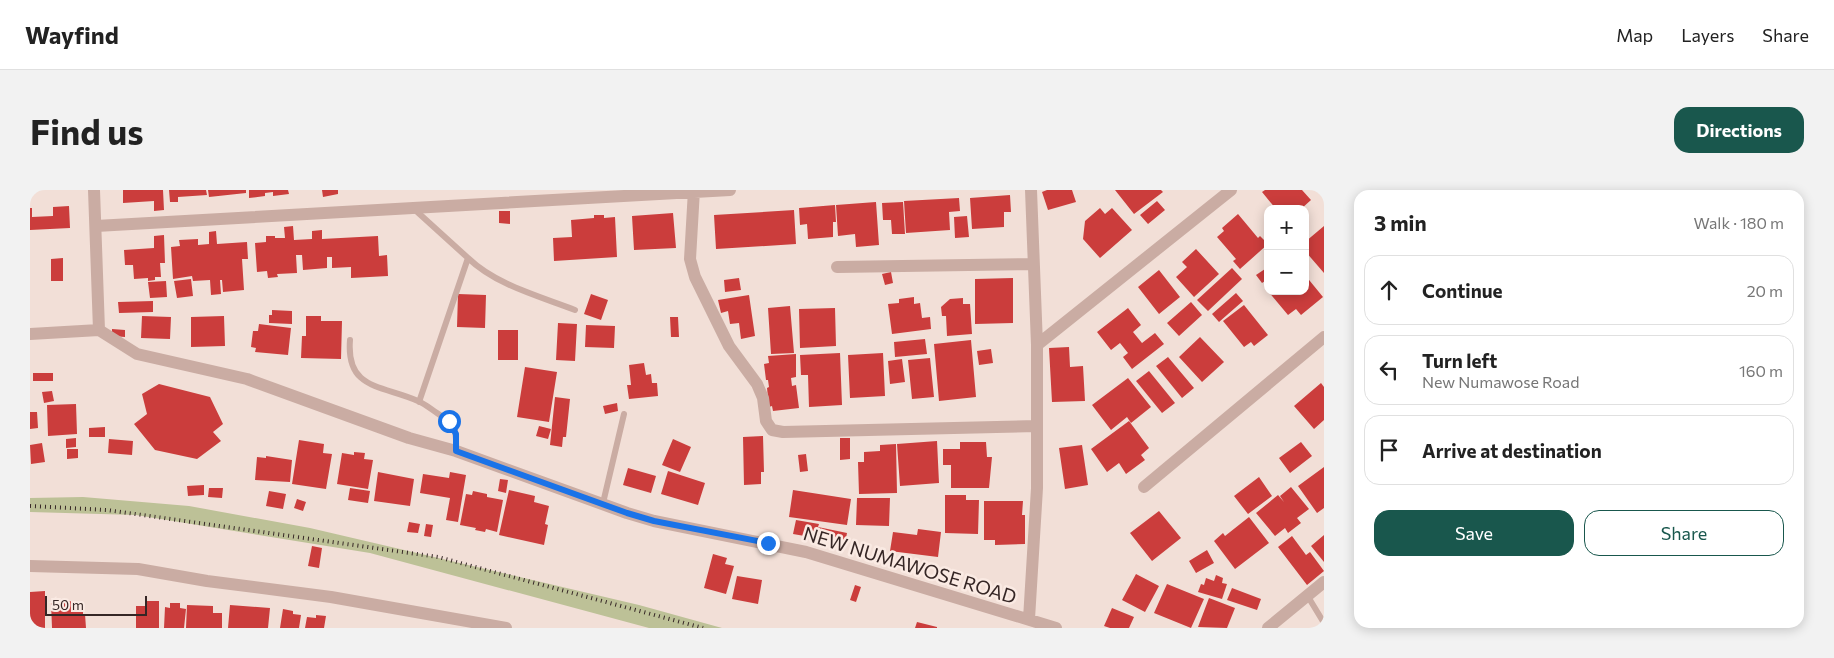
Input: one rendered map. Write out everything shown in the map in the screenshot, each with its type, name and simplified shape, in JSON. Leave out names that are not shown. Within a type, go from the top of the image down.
[{"type":"street","points":[[30,334],[99,330],[94,190]]},
{"type":"street","points":[[96,226],[730,190]]},
{"type":"street","points":[[1029,620],[1036,488],[1037,345],[1030,190]]},
{"type":"street","points":[[1037,345],[1231,190]]},
{"type":"street","points":[[694,191],[690,259],[696,277],[729,346],[757,384],[763,398],[766,421],[772,430],[783,432],[1036,426]]},
{"type":"street","points":[[837,267],[1033,264]]},
{"type":"street","name":"NEW NUMAWOSE ROAD","points":[[99,330],[137,354],[247,378],[409,438],[456,451],[654,521],[806,552],[1056,628]]},
{"type":"street","points":[[1144,487],[1324,337]]},
{"type":"street","points":[[30,566],[138,569],[207,581],[331,597],[506,628]]},
{"type":"street","points":[[1268,628],[1324,582]]},
{"type":"lane","points":[[412,208],[476,266],[502,281],[575,310]]},
{"type":"lane","points":[[419,402],[468,258]]},
{"type":"lane","points":[[350,340],[348,355],[350,365],[356,374],[366,382],[419,402],[449,421],[456,434],[456,451]]},
{"type":"lane","points":[[603,503],[624,414]]},
{"type":"lane","points":[[1307,595],[1324,623]]},
{"type":"green space","points":[[83,497],[189,506],[310,528],[639,605],[722,628],[649,628],[370,553],[136,515],[30,512],[30,498]]},
{"type":"building","points":[[123,190],[163,190],[164,210],[154,211],[154,201],[123,203]]},
{"type":"building","points":[[169,190],[206,190],[207,195],[178,197],[178,202],[170,202]]},
{"type":"building","points":[[208,190],[246,190],[246,193],[209,197]]},
{"type":"building","points":[[249,190],[288,190],[289,194],[273,196],[273,192],[265,193],[265,196],[249,198]]},
{"type":"building","points":[[322,190],[338,190],[338,194],[323,197]]},
{"type":"building","points":[[1047,190],[1072,190],[1076,202],[1048,210],[1042,192]]},
{"type":"building","points":[[1115,190],[1161,190],[1163,192],[1134,214]]},
{"type":"building","points":[[1265,190],[1302,190],[1311,200],[1305,205],[1273,205],[1262,192]]},
{"type":"building","points":[[1010,195],[1011,212],[1004,212],[1004,227],[972,229],[970,198]]},
{"type":"building","points":[[959,198],[960,211],[949,212],[950,230],[906,233],[904,201]]},
{"type":"building","points":[[1157,201],[1165,210],[1148,224],[1140,215]]},
{"type":"building","points":[[876,202],[879,245],[856,247],[855,234],[838,236],[836,205]]},
{"type":"building","points":[[903,202],[905,234],[892,234],[891,220],[883,220],[882,203]]},
{"type":"building","points":[[835,205],[836,222],[833,222],[833,237],[808,239],[807,224],[800,225],[799,208]]},
{"type":"building","points":[[69,206],[70,228],[30,230],[30,208],[32,208],[32,217],[53,216],[53,207]]},
{"type":"building","points":[[1100,208],[1105,214],[1112,208],[1132,230],[1100,258],[1083,239],[1085,221]]},
{"type":"building","points":[[794,210],[796,244],[716,249],[714,215]]},
{"type":"building","points":[[499,211],[510,211],[510,224],[499,223]]},
{"type":"building","points":[[673,213],[676,248],[634,250],[632,216]]},
{"type":"building","points":[[1238,214],[1258,238],[1260,236],[1264,240],[1264,248],[1240,269],[1233,261],[1236,259],[1217,237],[1224,231],[1222,228]]},
{"type":"building","points":[[594,215],[604,215],[604,218],[615,217],[617,257],[554,261],[553,238],[572,237],[571,220],[594,218]]},
{"type":"building","points":[[967,216],[969,237],[955,238],[954,217]]},
{"type":"building","points":[[293,226],[294,240],[312,239],[312,231],[322,230],[322,239],[378,236],[379,256],[387,255],[388,276],[351,278],[351,267],[332,268],[332,257],[327,257],[327,268],[303,270],[302,255],[296,255],[297,273],[277,274],[278,277],[268,278],[267,271],[257,272],[255,243],[266,242],[266,236],[285,238],[284,227]]},
{"type":"building","points":[[1324,226],[1324,273],[1309,256],[1309,239]]},
{"type":"building","points":[[216,231],[217,244],[247,242],[248,259],[242,259],[244,290],[223,292],[222,280],[220,280],[221,294],[211,295],[210,280],[193,281],[192,276],[173,279],[171,247],[180,246],[179,240],[198,239],[198,245],[209,244],[209,232]]},
{"type":"building","points":[[164,235],[165,263],[160,263],[161,277],[155,277],[155,280],[148,281],[148,278],[134,279],[133,265],[125,265],[124,250],[154,248],[154,236]]},
{"type":"building","points":[[1196,249],[1219,274],[1194,297],[1176,277],[1187,267],[1182,262]]},
{"type":"building","points":[[63,258],[63,281],[51,281],[51,259]]},
{"type":"building","points":[[1232,268],[1242,279],[1208,311],[1197,300]]},
{"type":"building","points":[[1159,270],[1180,297],[1159,314],[1138,287]]},
{"type":"building","points":[[1264,270],[1264,282],[1262,283],[1256,275]]},
{"type":"building","points":[[891,272],[893,283],[885,285],[882,274]]},
{"type":"building","points":[[739,278],[741,290],[725,292],[724,280]]},
{"type":"building","points":[[1013,278],[1013,323],[975,324],[975,279]]},
{"type":"building","points":[[191,279],[193,296],[177,298],[174,281]]},
{"type":"building","points":[[1309,280],[1323,297],[1301,315],[1296,309],[1288,315],[1271,295],[1309,295]]},
{"type":"building","points":[[166,281],[167,297],[150,298],[148,282]]},
{"type":"building","points":[[1236,293],[1243,301],[1219,322],[1212,314]]},
{"type":"building","points":[[458,294],[486,295],[485,328],[457,327]]},
{"type":"building","points":[[591,294],[608,300],[601,320],[584,314]]},
{"type":"building","points":[[749,295],[755,336],[741,339],[739,323],[730,324],[728,311],[721,313],[718,300]]},
{"type":"building","points":[[914,297],[914,304],[920,303],[922,318],[930,317],[931,329],[892,334],[888,304],[899,303],[899,299]]},
{"type":"building","points":[[963,298],[963,304],[970,304],[972,334],[947,336],[946,316],[942,316],[941,307],[950,299]]},
{"type":"building","points":[[153,301],[153,312],[119,313],[118,302]]},
{"type":"building","points":[[1191,302],[1202,315],[1179,336],[1167,323]]},
{"type":"building","points":[[1244,305],[1268,335],[1254,346],[1251,342],[1244,347],[1223,321]]},
{"type":"building","points":[[790,306],[794,353],[771,354],[768,308]]},
{"type":"building","points":[[835,308],[836,346],[800,348],[799,309]]},
{"type":"building","points":[[1128,308],[1141,325],[1133,332],[1142,343],[1155,333],[1164,344],[1132,369],[1123,357],[1128,353],[1120,343],[1111,350],[1097,332]]},
{"type":"building","points":[[272,310],[292,311],[292,324],[269,323],[269,315],[272,315]]},
{"type":"building","points":[[142,316],[171,317],[170,339],[141,338]]},
{"type":"building","points":[[224,316],[225,346],[191,347],[191,317]]},
{"type":"building","points":[[306,316],[321,316],[321,321],[342,321],[341,359],[301,358],[302,336],[306,336]]},
{"type":"building","points":[[670,317],[678,317],[679,337],[671,337]]},
{"type":"building","points":[[558,323],[577,324],[575,361],[556,360]]},
{"type":"building","points":[[259,324],[291,328],[288,355],[255,352],[256,348],[251,347],[253,331],[258,331]]},
{"type":"building","points":[[586,325],[615,326],[614,348],[585,347]]},
{"type":"building","points":[[112,329],[125,330],[125,337],[112,336]]},
{"type":"building","points":[[498,330],[518,330],[518,360],[498,360]]},
{"type":"building","points":[[1200,337],[1224,362],[1202,382],[1179,357]]},
{"type":"building","points":[[925,339],[927,354],[895,357],[894,342]]},
{"type":"building","points":[[971,340],[976,397],[939,401],[934,344]]},
{"type":"building","points":[[1069,347],[1070,367],[1083,366],[1085,401],[1052,402],[1049,348]]},
{"type":"building","points":[[991,349],[993,363],[979,365],[977,351]]},
{"type":"building","points":[[840,353],[842,405],[809,407],[808,375],[801,375],[800,355]]},
{"type":"building","points":[[883,353],[885,396],[850,398],[848,355]]},
{"type":"building","points":[[796,354],[796,377],[791,378],[792,386],[796,385],[799,408],[773,411],[772,406],[769,407],[767,388],[769,387],[764,364],[769,363],[768,356]]},
{"type":"building","points":[[1168,357],[1194,388],[1182,398],[1156,366]]},
{"type":"building","points":[[930,358],[934,397],[912,399],[908,360]]},
{"type":"building","points":[[902,359],[905,382],[890,384],[888,361]]},
{"type":"building","points":[[644,363],[646,375],[651,374],[652,383],[657,383],[658,396],[629,399],[627,385],[631,385],[629,365]]},
{"type":"building","points":[[525,367],[557,372],[549,422],[517,417]]},
{"type":"building","points":[[1149,371],[1175,403],[1162,413],[1136,381]]},
{"type":"building","points":[[33,373],[53,373],[53,381],[33,381]]},
{"type":"building","points":[[1128,378],[1151,407],[1131,423],[1127,417],[1111,430],[1092,405]]},
{"type":"building","points":[[1321,383],[1324,387],[1324,420],[1314,429],[1294,406]]},
{"type":"building","points":[[159,384],[210,397],[223,424],[213,432],[221,441],[197,459],[155,450],[134,424],[147,414],[142,394]]},
{"type":"building","points":[[52,391],[54,401],[44,403],[42,392]]},
{"type":"building","points":[[555,397],[570,399],[566,437],[563,437],[562,447],[550,445]]},
{"type":"building","points":[[617,403],[618,411],[605,414],[603,406]]},
{"type":"building","points":[[76,404],[77,434],[48,436],[47,405]]},
{"type":"building","points":[[30,412],[37,412],[38,428],[30,429]]},
{"type":"building","points":[[1129,421],[1149,448],[1141,455],[1145,460],[1126,474],[1119,463],[1107,472],[1091,449]]},
{"type":"building","points":[[539,426],[551,429],[548,439],[536,436]]},
{"type":"building","points":[[105,427],[105,437],[89,437],[89,428]]},
{"type":"building","points":[[763,436],[764,472],[761,472],[761,484],[744,485],[743,437]]},
{"type":"building","points":[[76,438],[76,447],[66,448],[66,439]]},
{"type":"building","points":[[840,438],[850,438],[850,459],[840,460]]},
{"type":"building","points":[[109,439],[133,441],[132,455],[108,453]]},
{"type":"building","points":[[673,439],[691,447],[680,472],[662,465]]},
{"type":"building","points":[[299,440],[324,444],[323,453],[332,454],[326,489],[292,484]]},
{"type":"building","points":[[937,441],[939,483],[900,486],[897,444]]},
{"type":"building","points":[[960,442],[986,442],[987,457],[992,457],[989,488],[951,488],[951,465],[943,465],[943,449],[960,449]]},
{"type":"building","points":[[1301,442],[1312,456],[1290,473],[1279,458]]},
{"type":"building","points":[[42,443],[45,462],[31,464],[30,445]]},
{"type":"building","points":[[896,444],[897,493],[859,494],[858,462],[864,462],[864,452],[880,451],[880,445]]},
{"type":"building","points":[[1082,445],[1088,485],[1065,489],[1059,448]]},
{"type":"building","points":[[67,449],[78,449],[78,458],[67,459]]},
{"type":"building","points":[[354,452],[365,453],[364,459],[373,460],[368,489],[337,484],[342,453],[354,455]]},
{"type":"building","points":[[806,454],[808,471],[800,472],[798,455]]},
{"type":"building","points":[[266,456],[292,460],[290,482],[255,480],[257,457],[266,458]]},
{"type":"building","points":[[1324,467],[1324,508],[1317,513],[1298,486]]},
{"type":"building","points":[[628,468],[656,476],[651,493],[623,485]]},
{"type":"building","points":[[668,471],[705,483],[698,505],[661,494]]},
{"type":"building","points":[[378,472],[414,479],[410,506],[374,501]]},
{"type":"building","points":[[450,472],[466,475],[458,522],[446,520],[450,498],[420,493],[423,474],[449,478]]},
{"type":"building","points":[[1259,477],[1272,496],[1248,514],[1234,496]]},
{"type":"building","points":[[500,479],[508,480],[506,493],[498,491]]},
{"type":"building","points":[[204,485],[204,495],[188,496],[187,486]]},
{"type":"building","points":[[1291,487],[1309,509],[1297,518],[1301,523],[1288,533],[1285,528],[1275,536],[1256,513],[1278,495],[1284,502],[1280,496]]},
{"type":"building","points":[[209,488],[223,488],[222,498],[208,497]]},
{"type":"building","points":[[350,488],[370,491],[368,503],[348,500]]},
{"type":"building","points":[[509,490],[535,496],[534,502],[549,506],[545,524],[548,525],[544,545],[499,535]]},
{"type":"building","points":[[793,490],[851,499],[847,525],[789,517]]},
{"type":"building","points":[[269,491],[286,494],[283,509],[266,506]]},
{"type":"building","points":[[473,491],[487,494],[487,497],[503,500],[497,532],[486,529],[485,532],[460,525],[466,494],[472,495]]},
{"type":"building","points":[[945,495],[966,495],[966,500],[979,500],[978,534],[945,533]]},
{"type":"building","points":[[857,498],[890,498],[889,526],[856,525]]},
{"type":"building","points":[[297,499],[306,502],[303,511],[294,508]]},
{"type":"building","points":[[984,501],[1023,501],[1022,515],[1025,515],[1025,544],[995,545],[995,540],[984,540]]},
{"type":"building","points":[[1159,511],[1181,538],[1152,561],[1130,533]]},
{"type":"building","points":[[1249,517],[1269,543],[1235,569],[1214,541],[1223,533],[1225,536]]},
{"type":"building","points":[[796,520],[819,524],[818,527],[847,533],[845,543],[793,534]]},
{"type":"building","points":[[409,522],[420,524],[418,533],[407,532]]},
{"type":"building","points":[[426,524],[433,525],[431,537],[424,536]]},
{"type":"building","points":[[918,529],[941,532],[938,557],[890,551],[893,532],[917,535]]},
{"type":"building","points":[[1324,535],[1324,562],[1311,546]]},
{"type":"building","points":[[1292,536],[1306,555],[1310,552],[1324,571],[1307,585],[1278,547]]},
{"type":"building","points":[[312,546],[322,548],[319,568],[308,566]]},
{"type":"building","points":[[1207,550],[1214,563],[1196,573],[1189,561]]},
{"type":"building","points":[[713,554],[727,558],[725,564],[734,566],[726,594],[704,588]]},
{"type":"building","points":[[1136,574],[1159,586],[1145,612],[1122,600]]},
{"type":"building","points":[[1216,575],[1223,578],[1222,583],[1227,584],[1222,599],[1198,592],[1201,584],[1204,585],[1206,578],[1214,581]]},
{"type":"building","points":[[737,576],[762,580],[758,604],[732,599]]},
{"type":"building","points":[[1167,584],[1204,599],[1191,628],[1154,613]]},
{"type":"building","points":[[855,585],[861,587],[856,602],[850,600]]},
{"type":"building","points":[[1232,588],[1261,599],[1257,610],[1227,600]]},
{"type":"building","points":[[45,591],[45,628],[30,628],[30,592]]},
{"type":"building","points":[[1209,598],[1235,608],[1227,628],[1198,627]]},
{"type":"building","points":[[77,601],[77,610],[83,609],[83,615],[85,614],[86,628],[52,628],[51,602]]},
{"type":"building","points":[[146,601],[159,601],[159,628],[136,628],[136,606],[146,606]]},
{"type":"building","points":[[170,603],[180,603],[180,608],[186,609],[184,628],[164,628],[165,607],[170,608]]},
{"type":"building","points":[[187,605],[213,606],[213,613],[222,613],[222,628],[186,628]]},
{"type":"building","points":[[230,605],[270,608],[268,628],[228,628]]},
{"type":"building","points":[[1112,608],[1134,617],[1129,628],[1110,628],[1104,626]]},
{"type":"building","points":[[283,609],[293,611],[293,614],[301,615],[299,628],[280,628]]},
{"type":"building","points":[[316,615],[326,616],[324,628],[305,628],[307,617],[316,618]]},
{"type":"building","points":[[917,622],[937,627],[937,628],[915,628]]},
{"type":"railway","points":[[30,506],[107,510],[438,557],[703,628]]},
{"type":"route","points":[[449,421],[456,434],[456,451],[654,521],[768,543]]}]
